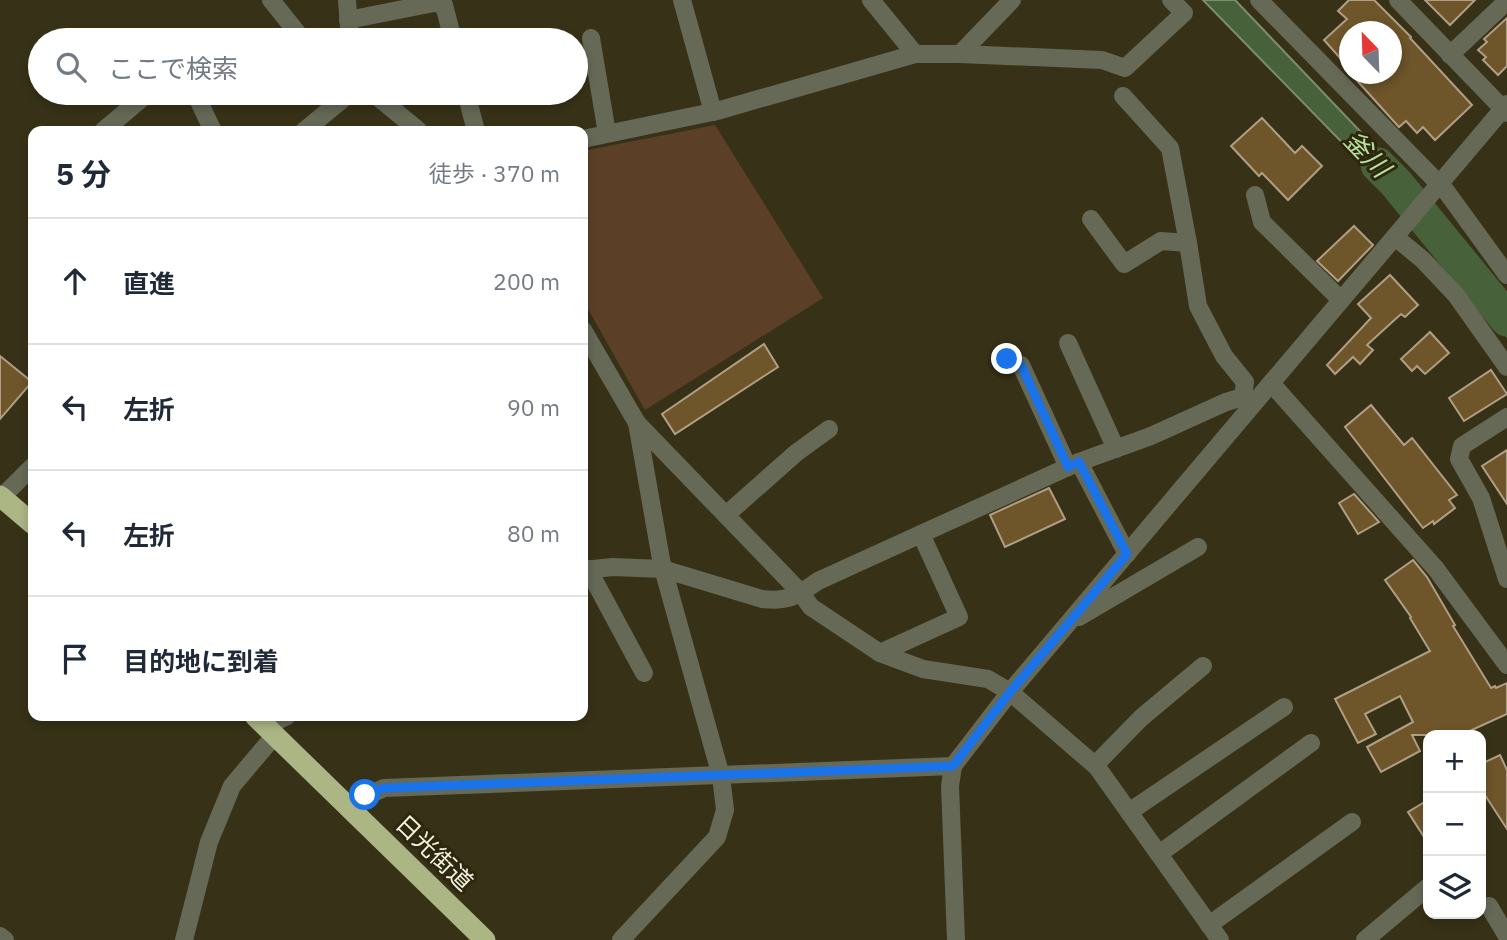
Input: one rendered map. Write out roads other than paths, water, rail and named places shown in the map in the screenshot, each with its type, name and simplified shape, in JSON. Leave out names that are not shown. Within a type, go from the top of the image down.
[{"type":"highway","points":[[1,496],[28,520]]},
{"type":"highway","name":"日光街道","points":[[265,725],[485,940]]},
{"type":"street","points":[[271,0],[293,28]]},
{"type":"street","points":[[347,0],[349,28]]},
{"type":"street","points":[[682,0],[713,113]]},
{"type":"street","points":[[871,0],[915,54]]},
{"type":"street","points":[[960,54],[1012,0]]},
{"type":"street","points":[[588,138],[713,113],[915,54],[1102,60],[1125,68],[1184,13],[1171,0]]},
{"type":"street","points":[[1259,0],[1437,188],[1507,275]]},
{"type":"street","points":[[956,940],[950,786],[953,766],[1010,692],[1127,554],[1248,401],[1271,383],[1505,109],[1398,0]]},
{"type":"street","points":[[1450,55],[1507,1]]},
{"type":"street","points":[[348,20],[434,3],[443,5],[450,28]]},
{"type":"street","points":[[591,38],[607,134]]},
{"type":"street","points":[[1123,96],[1170,148],[1198,306],[1224,356],[1245,382],[1248,401]]},
{"type":"street","points":[[109,126],[134,105]]},
{"type":"street","points":[[201,105],[211,126]]},
{"type":"street","points":[[310,126],[336,105]]},
{"type":"street","points":[[388,105],[413,126]]},
{"type":"street","points":[[469,105],[475,126]]},
{"type":"street","points":[[1255,195],[1262,222],[1341,300]]},
{"type":"street","points":[[1091,219],[1124,264],[1161,241],[1188,243]]},
{"type":"street","points":[[1397,234],[1456,295],[1507,368]]},
{"type":"street","points":[[588,339],[637,423],[801,593],[811,607],[880,653],[923,669],[988,680],[1010,692],[1095,765],[1214,933],[1352,821]]},
{"type":"street","points":[[1068,343],[1116,449]]},
{"type":"street","points":[[1007,359],[1021,365],[1074,465],[1127,554]]},
{"type":"street","points":[[1271,383],[1436,569],[1507,665]]},
{"type":"street","points":[[588,569],[663,569],[762,599],[779,601],[1074,465],[1151,436],[1226,401],[1248,401]]},
{"type":"street","points":[[1507,417],[1462,446],[1459,459],[1481,498],[1507,579]]},
{"type":"street","points":[[621,940],[717,837],[724,810],[721,776],[663,569],[637,423]]},
{"type":"street","points":[[726,515],[796,453],[829,429]]},
{"type":"street","points":[[1,496],[28,471]]},
{"type":"street","points":[[880,653],[959,617],[921,534]]},
{"type":"street","points":[[1067,624],[1198,547]]},
{"type":"street","points":[[588,574],[644,674]]},
{"type":"street","points":[[1095,765],[1141,718],[1203,666]]},
{"type":"street","points":[[1129,812],[1284,707]]},
{"type":"street","points":[[184,940],[209,842],[232,786],[265,725]]},
{"type":"street","points":[[1159,854],[1311,743]]},
{"type":"street","points":[[347,805],[384,788],[953,766]]},
{"type":"street","points":[[1365,940],[1423,891]]},
{"type":"street","points":[[1489,906],[1507,936]]},
{"type":"street","points":[[0,936],[5,940]]},
{"type":"water","points":[[1203,0],[1235,0],[1418,192],[1405,207]]},
{"type":"water","points":[[1436,210],[1507,297],[1507,336],[1424,226]]},
{"type":"waterway","name":"釜川","points":[[1378,165],[1396,183],[1507,319]]}]
